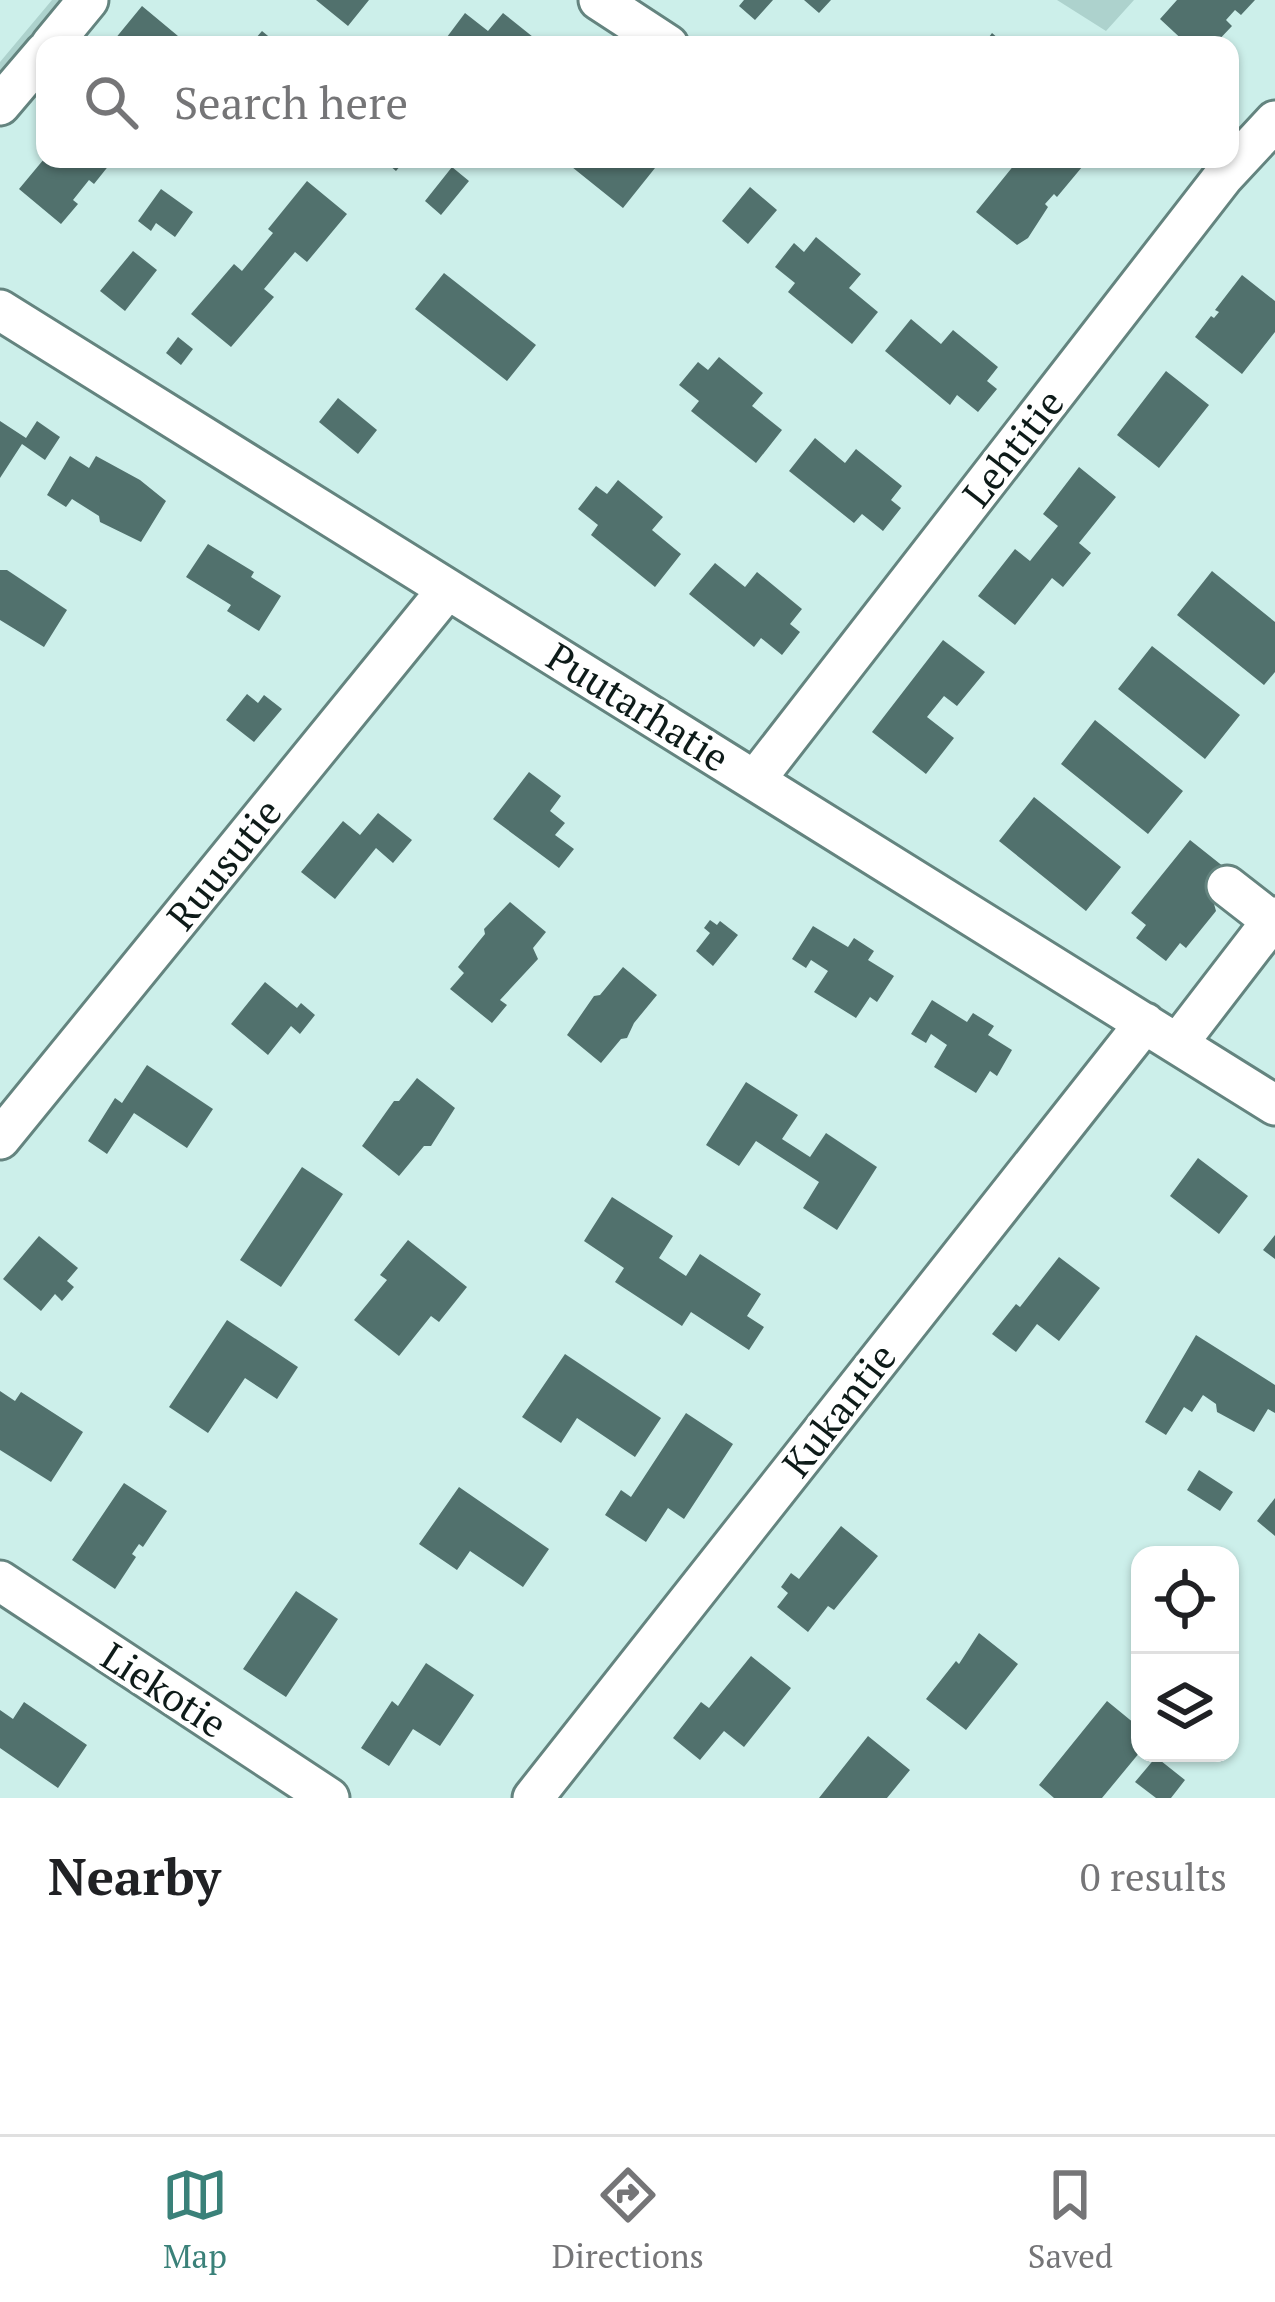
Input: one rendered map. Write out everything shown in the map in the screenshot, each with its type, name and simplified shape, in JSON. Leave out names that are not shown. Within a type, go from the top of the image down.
[{"type":"street","points":[[58,36],[88,0]]},
{"type":"street","points":[[598,0],[654,36]]},
{"type":"street","points":[[0,105],[36,62]]},
{"type":"street","name":"Lehtitie","points":[[1239,160],[1275,121]]},
{"type":"street","name":"Lehtitie","points":[[755,780],[1231,168]]},
{"type":"street","name":"Puutarhatie","points":[[0,310],[1275,1105]]},
{"type":"street","name":"Ruusutie","points":[[0,1138],[447,590]]},
{"type":"street","points":[[1227,886],[1273,919]]},
{"type":"street","name":"Kukantie","points":[[533,1798],[1161,1033],[1273,919]]},
{"type":"street","name":"Liekotie","points":[[0,1581],[328,1798]]},
{"type":"shaded area","points":[[52,0],[65,0],[0,77],[0,62]]},
{"type":"shaded area","points":[[1057,0],[1134,0],[1106,31]]},
{"type":"building","points":[[316,0],[369,0],[348,26]]},
{"type":"building","points":[[744,0],[773,0],[755,20],[739,6]]},
{"type":"building","points":[[804,0],[831,0],[819,13]]},
{"type":"building","points":[[1177,0],[1255,0],[1241,15],[1235,10],[1226,20],[1232,26],[1223,36],[1178,36],[1160,19]]},
{"type":"building","points":[[142,6],[178,36],[117,36]]},
{"type":"building","points":[[465,13],[488,31],[503,13],[532,36],[448,36]]},
{"type":"building","points":[[36,168],[107,168],[94,184],[89,180],[73,200],[78,204],[61,224],[19,189]]},
{"type":"building","points":[[451,168],[469,181],[441,215],[425,201]]},
{"type":"building","points":[[573,168],[655,168],[623,208]]},
{"type":"building","points":[[1012,168],[1081,168],[1045,204],[1048,207],[1028,238],[1017,245],[976,212]]},
{"type":"building","points":[[307,181],[347,214],[307,262],[295,252],[264,289],[274,297],[231,347],[191,314],[234,264],[242,271]]},
{"type":"building","points":[[750,187],[777,210],[748,244],[722,221]]},
{"type":"building","points":[[161,189],[193,212],[175,237],[156,223],[151,231],[138,221]]},
{"type":"building","points":[[816,237],[861,274],[849,288],[878,312],[852,344],[788,292],[795,283],[775,267],[794,243],[804,252]]},
{"type":"building","points":[[133,251],[157,270],[125,311],[100,291]]},
{"type":"building","points":[[444,273],[536,345],[507,381],[415,309]]},
{"type":"building","points":[[1242,275],[1275,301],[1275,332],[1242,374],[1195,337],[1219,312],[1215,310]]},
{"type":"building","points":[[911,319],[941,344],[953,330],[998,367],[987,381],[997,389],[978,412],[957,395],[950,405],[885,351]]},
{"type":"building","points":[[178,337],[193,349],[181,365],[166,353]]},
{"type":"building","points":[[719,357],[763,393],[752,406],[782,430],[756,463],[691,411],[699,401],[679,385],[698,362],[708,370]]},
{"type":"building","points":[[1166,371],[1209,405],[1159,468],[1117,435]]},
{"type":"building","points":[[338,398],[377,430],[358,454],[319,422]]},
{"type":"building","points":[[0,421],[26,438],[37,421],[60,437],[45,460],[22,444],[0,478]]},
{"type":"building","points":[[815,438],[845,463],[856,449],[902,486],[891,500],[901,508],[883,531],[862,514],[854,523],[789,471]]},
{"type":"building","points":[[70,456],[89,468],[96,456],[140,480],[166,501],[141,542],[100,522],[99,516],[72,499],[66,507],[47,495]]},
{"type":"building","points":[[1079,467],[1116,497],[1079,543],[1091,553],[1063,587],[1052,578],[1015,625],[978,596],[1015,549],[1030,561],[1058,526],[1043,514]]},
{"type":"building","points":[[618,480],[663,517],[652,530],[681,554],[655,587],[591,535],[598,525],[578,509],[596,486],[607,494]]},
{"type":"building","points":[[208,544],[254,572],[251,577],[281,596],[259,631],[227,611],[231,605],[186,577]]},
{"type":"building","points":[[715,563],[745,587],[757,572],[802,609],[790,624],[800,632],[782,655],[761,638],[754,647],[689,594]]},
{"type":"building","points":[[0,570],[67,610],[44,647],[0,620]]},
{"type":"building","points":[[1212,571],[1275,622],[1275,672],[1264,685],[1177,615]]},
{"type":"building","points":[[943,640],[985,672],[957,706],[944,696],[927,717],[954,738],[926,774],[872,732]]},
{"type":"building","points":[[1152,646],[1240,715],[1205,759],[1118,689]]},
{"type":"building","points":[[247,694],[258,703],[264,695],[282,709],[254,742],[226,720]]},
{"type":"building","points":[[1095,720],[1183,791],[1148,834],[1061,764]]},
{"type":"building","points":[[529,772],[561,796],[550,811],[565,823],[555,835],[574,849],[559,868],[493,819]]},
{"type":"building","points":[[1034,797],[1121,867],[1086,911],[999,841]]},
{"type":"building","points":[[378,813],[412,840],[393,863],[376,848],[335,899],[301,872],[343,821],[360,835]]},
{"type":"building","points":[[1190,840],[1229,871],[1211,893],[1216,911],[1186,948],[1180,943],[1166,961],[1136,938],[1146,925],[1131,913]]},
{"type":"building","points":[[510,902],[546,932],[533,948],[538,959],[500,1000],[507,1005],[492,1023],[450,989],[464,973],[458,967],[485,934],[484,929]]},
{"type":"building","points":[[710,920],[717,925],[720,921],[738,935],[713,966],[696,951],[710,933],[704,928]]},
{"type":"building","points":[[813,926],[848,947],[854,938],[874,951],[868,960],[894,976],[877,1002],[870,997],[856,1018],[814,992],[828,971],[811,960],[806,968],[792,959]]},
{"type":"building","points":[[623,967],[657,995],[627,1038],[601,1063],[567,1035],[594,996]]},
{"type":"building","points":[[265,982],[297,1008],[301,1003],[315,1015],[300,1034],[291,1026],[268,1055],[231,1024]]},
{"type":"building","points":[[932,1000],[967,1022],[973,1013],[994,1026],[988,1035],[1012,1050],[997,1076],[990,1071],[976,1093],[934,1067],[947,1045],[931,1034],[926,1043],[911,1034]]},
{"type":"building","points":[[147,1065],[213,1109],[187,1148],[134,1113],[107,1154],[88,1141],[115,1098],[122,1103]]},
{"type":"building","points":[[417,1078],[455,1108],[431,1146],[424,1146],[399,1176],[362,1146]]},
{"type":"building","points":[[746,1082],[798,1115],[782,1139],[810,1157],[826,1133],[877,1167],[837,1230],[803,1208],[819,1182],[756,1141],[739,1166],[706,1145]]},
{"type":"building","points":[[1198,1158],[1248,1196],[1219,1234],[1170,1196]]},
{"type":"building","points":[[302,1167],[343,1194],[281,1287],[240,1260]]},
{"type":"building","points":[[612,1197],[673,1236],[659,1258],[686,1276],[700,1254],[761,1294],[747,1316],[764,1327],[749,1350],[691,1312],[682,1326],[615,1282],[624,1268],[584,1241]]},
{"type":"building","points":[[1275,1235],[1275,1259],[1263,1250]]},
{"type":"building","points":[[39,1236],[78,1268],[67,1281],[74,1287],[62,1301],[55,1294],[41,1311],[3,1279]]},
{"type":"building","points":[[408,1240],[467,1287],[439,1322],[431,1316],[399,1356],[354,1320],[387,1280],[380,1275]]},
{"type":"building","points":[[1059,1257],[1100,1288],[1059,1341],[1037,1324],[1016,1352],[992,1334]]},
{"type":"building","points":[[227,1320],[298,1367],[277,1399],[245,1378],[208,1433],[169,1407]]},
{"type":"building","points":[[1196,1335],[1275,1385],[1275,1413],[1268,1409],[1254,1432],[1217,1412],[1216,1404],[1203,1395],[1192,1412],[1184,1407],[1166,1435],[1145,1422]]},
{"type":"building","points":[[565,1354],[661,1418],[635,1457],[577,1418],[561,1443],[522,1417]]},
{"type":"building","points":[[0,1391],[15,1401],[21,1392],[83,1432],[51,1482],[0,1450]]},
{"type":"building","points":[[686,1413],[733,1444],[684,1519],[668,1508],[646,1542],[605,1515],[621,1490],[631,1497]]},
{"type":"building","points":[[1199,1470],[1233,1492],[1220,1511],[1187,1490]]},
{"type":"building","points":[[124,1483],[167,1511],[143,1547],[139,1544],[132,1554],[136,1557],[115,1589],[72,1560]]},
{"type":"building","points":[[459,1487],[549,1549],[523,1587],[470,1551],[457,1570],[419,1544]]},
{"type":"building","points":[[1275,1498],[1275,1536],[1257,1521]]},
{"type":"building","points":[[841,1526],[878,1556],[834,1610],[828,1606],[808,1632],[777,1607],[788,1593],[781,1587],[791,1573],[799,1579]]},
{"type":"building","points":[[296,1591],[338,1619],[286,1697],[243,1669]]},
{"type":"building","points":[[979,1633],[1018,1664],[966,1730],[926,1699],[956,1661],[959,1664]]},
{"type":"building","points":[[751,1656],[791,1688],[744,1747],[724,1731],[700,1760],[673,1738],[701,1702],[709,1708]]},
{"type":"building","points":[[426,1663],[474,1695],[440,1746],[413,1729],[389,1766],[361,1748],[392,1701],[398,1706]]},
{"type":"building","points":[[1107,1701],[1131,1721],[1132,1762],[1102,1798],[1054,1798],[1039,1785]]},
{"type":"building","points":[[24,1702],[87,1745],[58,1788],[0,1748],[0,1710],[13,1719]]},
{"type":"building","points":[[868,1736],[910,1770],[887,1798],[819,1798]]},
{"type":"building","points":[[1152,1762],[1162,1762],[1185,1780],[1171,1798],[1156,1798],[1135,1782]]}]
